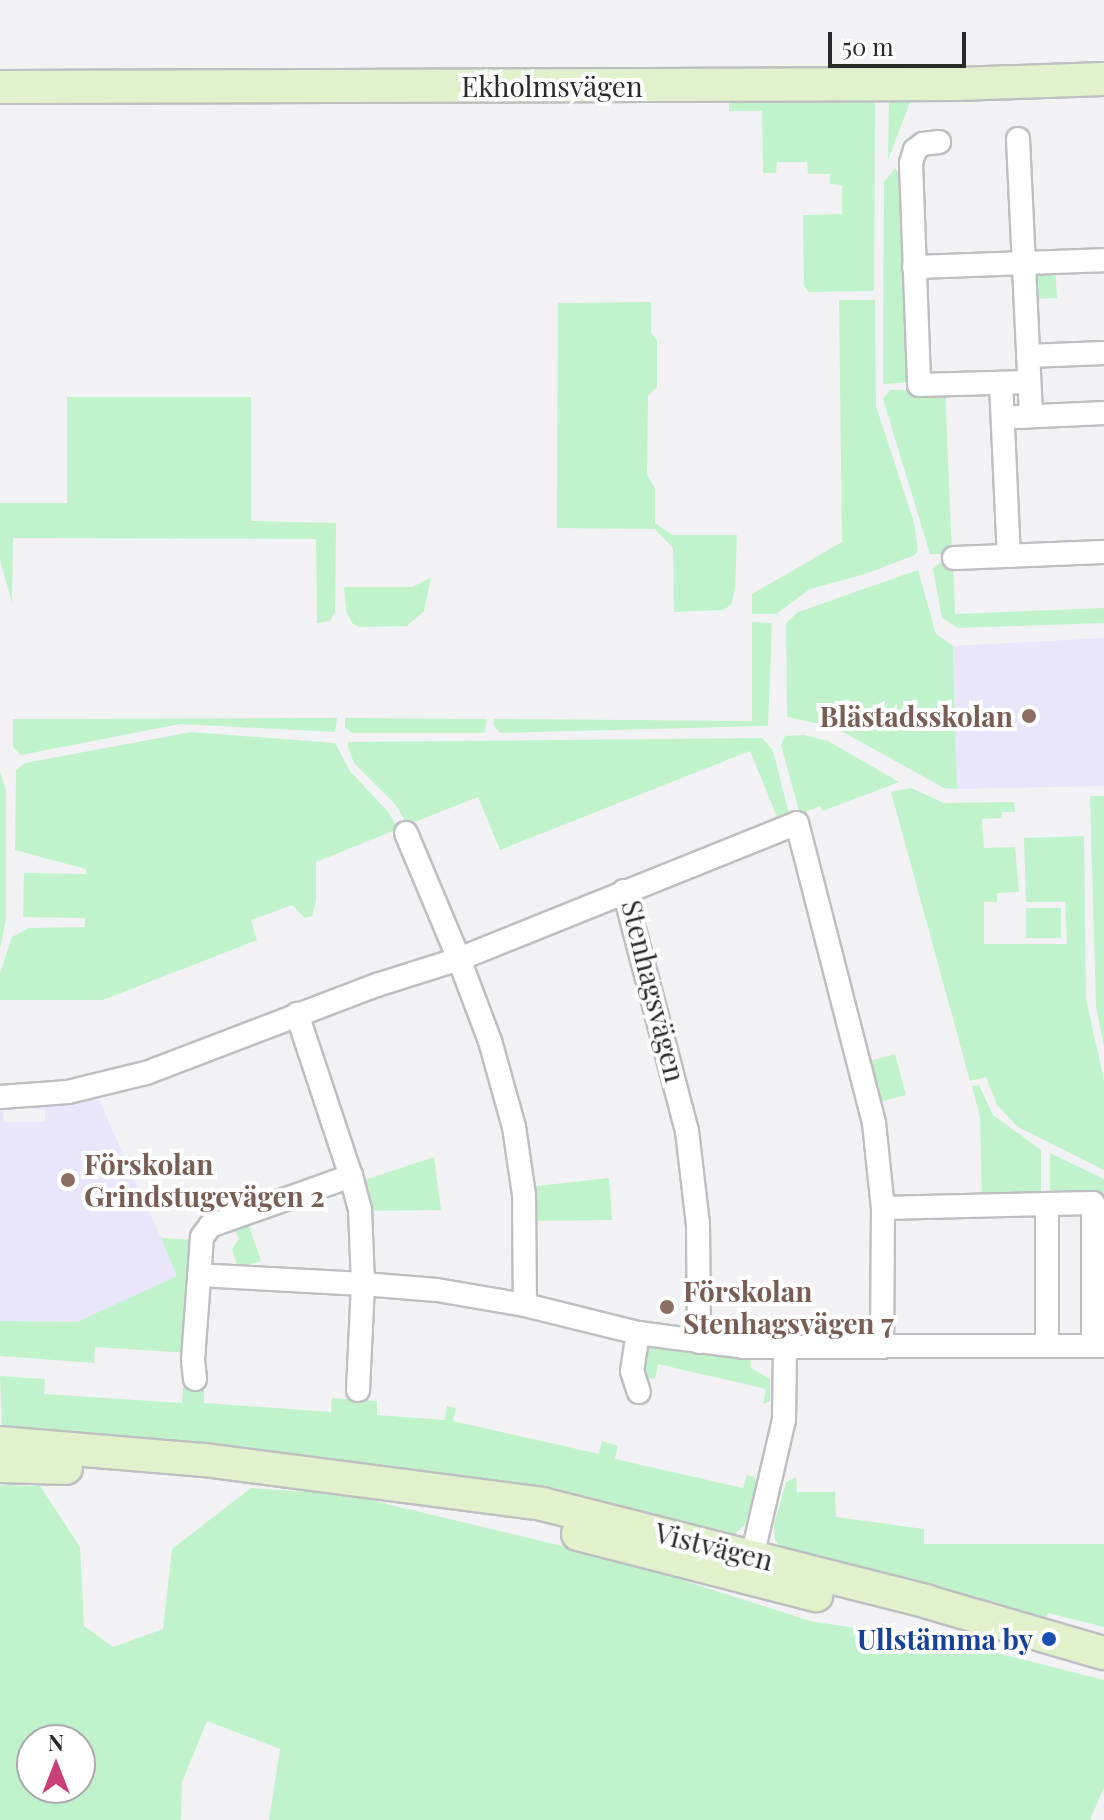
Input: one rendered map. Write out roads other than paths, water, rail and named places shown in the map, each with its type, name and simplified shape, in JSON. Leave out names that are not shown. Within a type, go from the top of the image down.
[{"type":"main road","name":"Ekholmsvägen","points":[[0,87],[973,84],[1104,79]]},
{"type":"main road","name":"Vistvägen","points":[[0,1443],[113,1451],[404,1485],[750,1567],[838,1599],[1020,1631],[1104,1653]]},
{"type":"main road","name":"Vistvägen","points":[[0,1466],[281,1469]]},
{"type":"street","points":[[1018,139],[1031,416]]},
{"type":"street","points":[[939,142],[923,144],[915,150],[911,163],[919,385],[1029,382]]},
{"type":"street","points":[[914,267],[1104,260]]},
{"type":"street","points":[[1028,356],[1104,353]]},
{"type":"street","points":[[1001,383],[1009,556]]},
{"type":"street","points":[[1003,417],[1104,413]]},
{"type":"street","points":[[954,558],[1104,552]]},
{"type":"street","name":"Stenhagsvägen","points":[[699,1342],[698,1224],[687,1131],[624,891],[797,823],[868,1091],[883,1208],[882,1346]]},
{"type":"street","points":[[406,833],[490,1041],[514,1127],[524,1195],[525,1305]]},
{"type":"street","points":[[0,1097],[68,1092],[133,1076],[297,1014],[459,959],[624,891]]},
{"type":"street","points":[[297,1014],[360,1209],[363,1284],[358,1390]]},
{"type":"street","points":[[195,1379],[193,1360],[202,1237],[210,1226],[351,1176]]},
{"type":"street","points":[[199,1275],[437,1290],[525,1305],[638,1333],[699,1342],[785,1347],[1098,1346],[1093,1203],[883,1208]]},
{"type":"street","points":[[1047,1204],[1047,1346]]},
{"type":"street","points":[[638,1333],[632,1371],[639,1392]]},
{"type":"street","points":[[750,1567],[784,1420],[785,1347]]},
{"type":"place","name":"Blästadsskolan","points":[[1029,716]]},
{"type":"place","name":"Förskolan Grindstugevägen 2","points":[[68,1180]]},
{"type":"place","name":"Förskolan Stenhagsvägen 7","points":[[667,1307]]},
{"type":"place","name":"Ullstämma by","points":[[1049,1639]]}]
